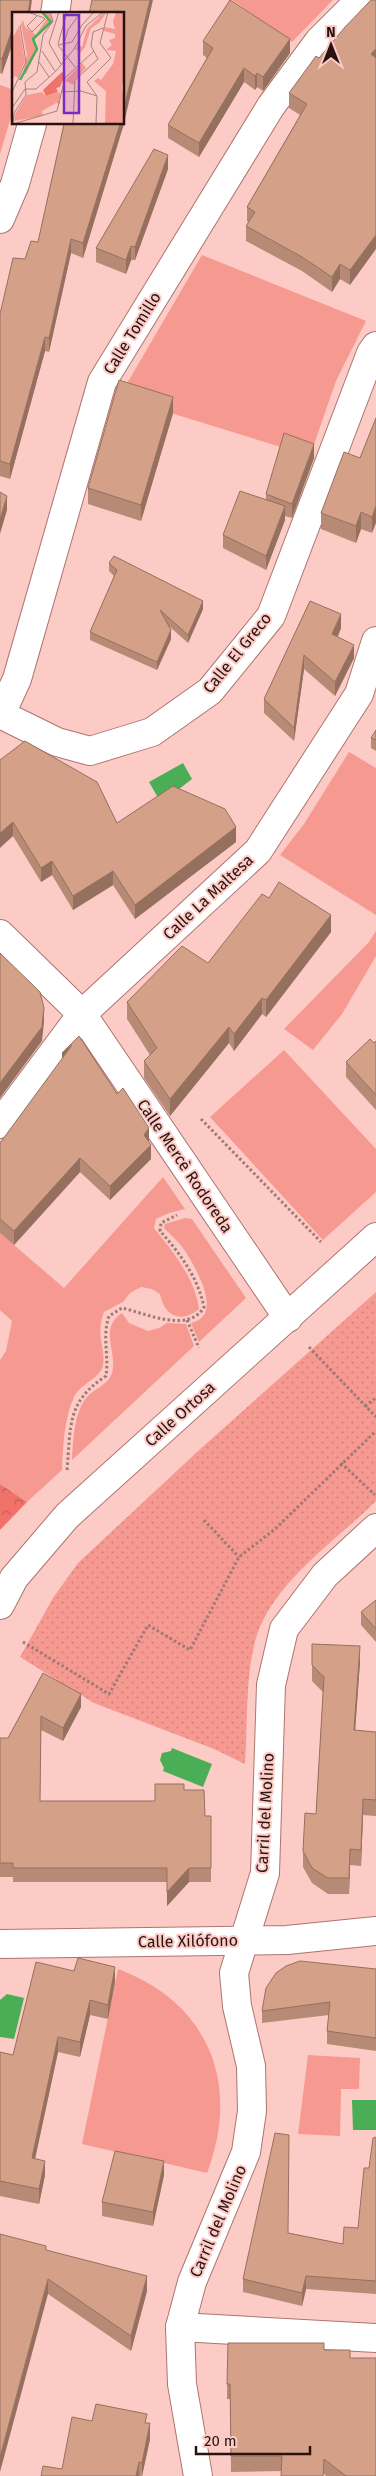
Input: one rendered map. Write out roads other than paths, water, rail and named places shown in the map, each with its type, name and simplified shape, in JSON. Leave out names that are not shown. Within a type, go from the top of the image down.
[{"type":"street","name":"Calle Tomillo","points":[[0,714],[17,679],[102,382],[271,106],[319,41],[360,0]]},
{"type":"street","points":[[0,219],[15,184],[32,125]]},
{"type":"street","name":"Calle El Greco","points":[[0,714],[57,742],[90,751],[152,732],[210,691],[271,616],[371,353],[376,346]]},
{"type":"street","name":"Calle La Maltesa","points":[[0,1124],[82,1014],[258,851],[359,694],[376,641]]},
{"type":"street","name":"Calle Mercè Rodoreda","points":[[0,934],[82,1014],[288,1318]]},
{"type":"street","name":"Calle Ortosa","points":[[0,1605],[14,1578],[67,1516],[376,1237]]},
{"type":"street","name":"Carril del Molino","points":[[198,2476],[182,2384],[180,2328],[192,2282],[246,2152],[252,2111],[251,2066],[237,2006],[234,1973],[265,1873],[271,1685],[284,1629],[325,1575],[376,1528]]},
{"type":"street","name":"Calle Xilófono","points":[[0,1944],[287,1940],[376,1931]]},
{"type":"street","points":[[180,2328],[376,2338]]}]
